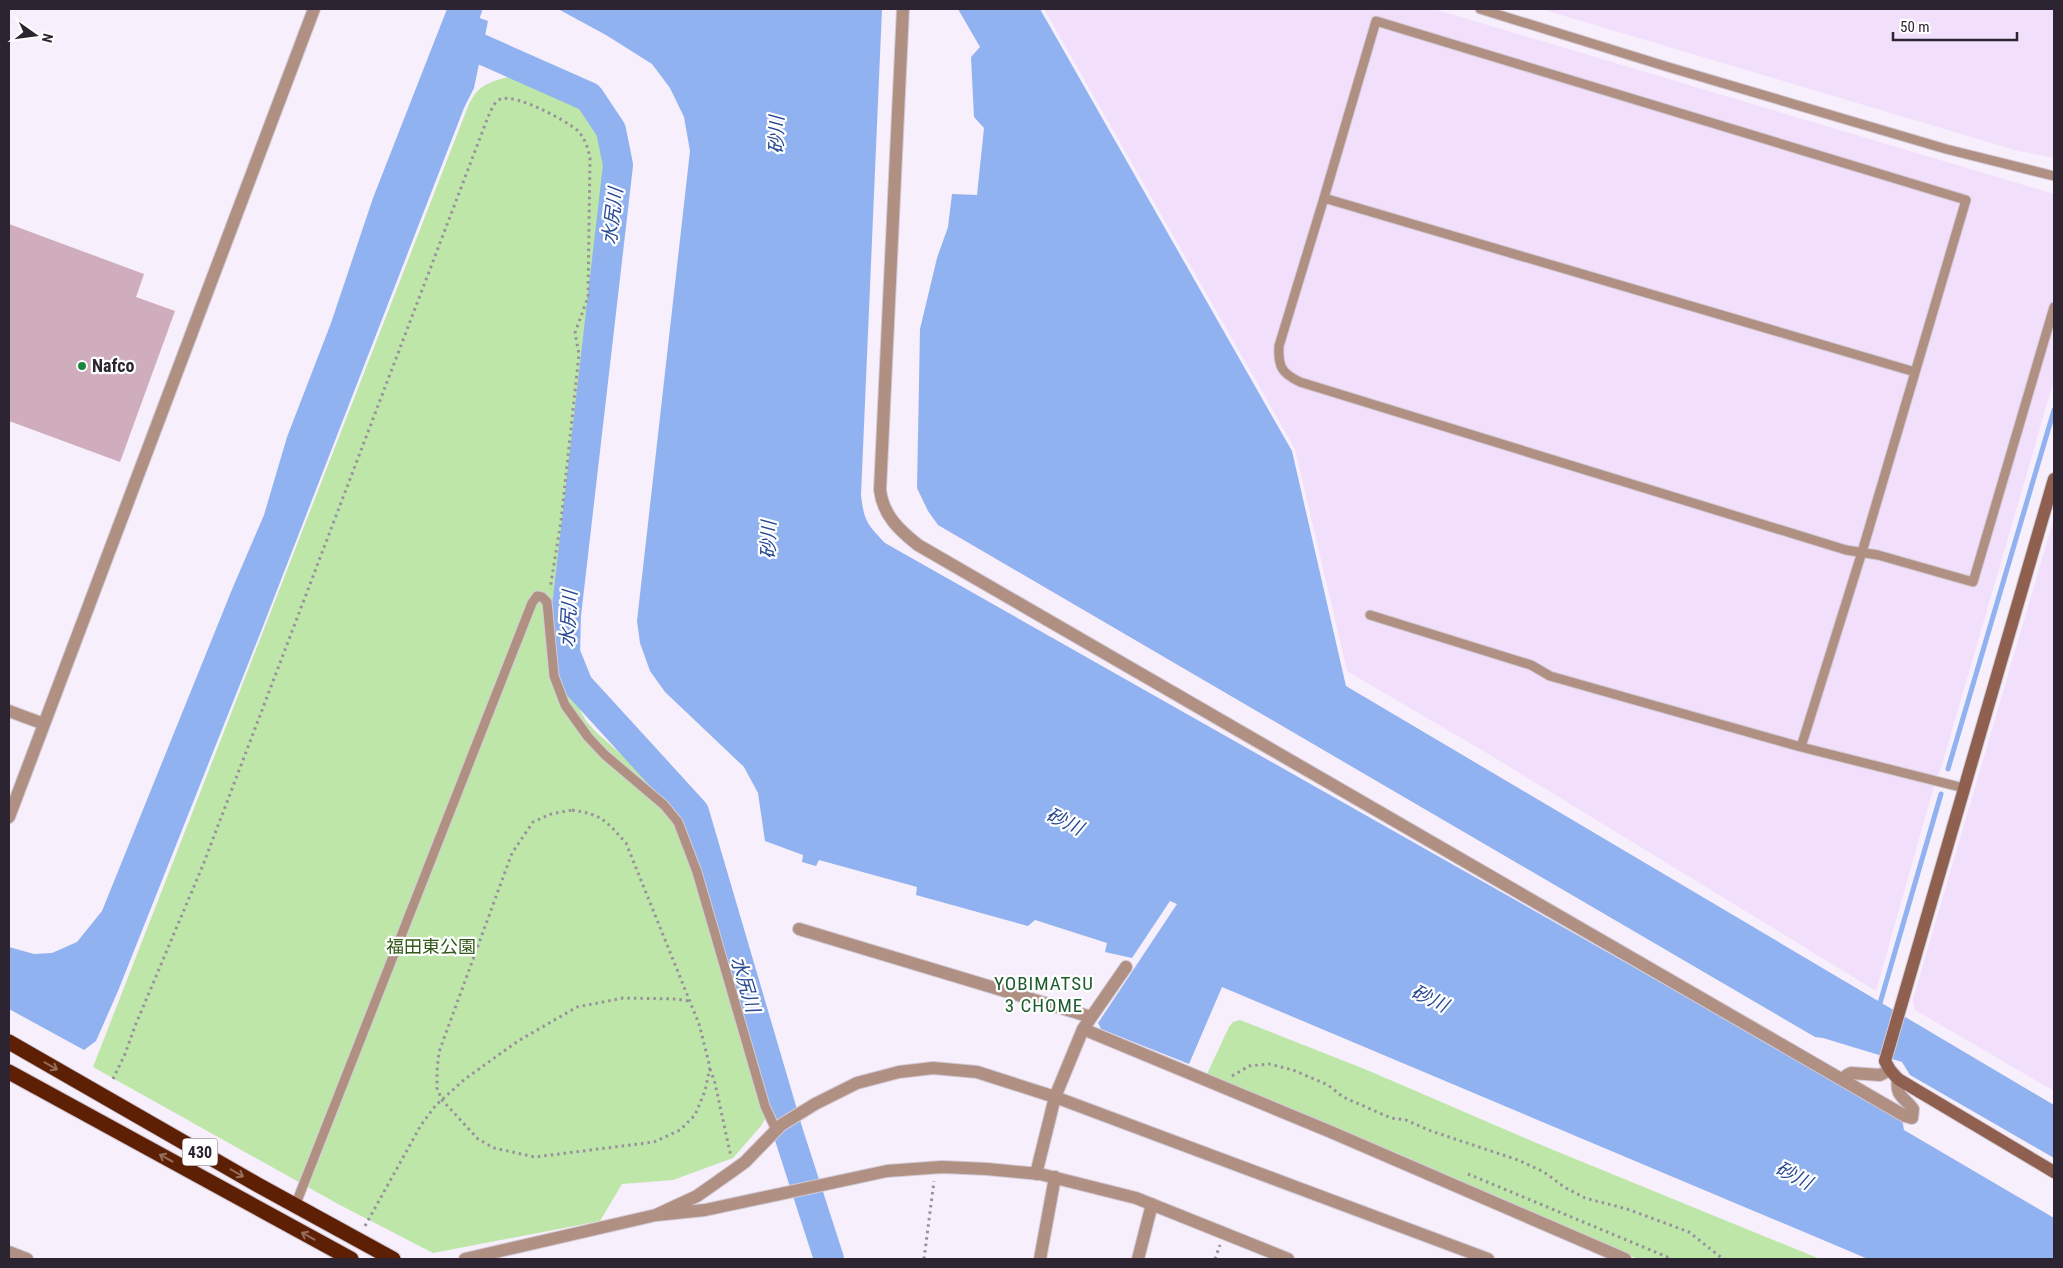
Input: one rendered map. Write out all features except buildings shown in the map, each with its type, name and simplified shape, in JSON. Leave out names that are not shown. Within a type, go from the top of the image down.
[{"type":"highway","name":"430","points":[[9,1042],[295,1206],[393,1259]]},
{"type":"highway","name":"430","points":[[9,1072],[351,1259]]},
{"type":"street","points":[[9,817],[314,9]]},
{"type":"street","points":[[903,9],[880,490],[885,509],[896,526],[918,545],[1905,1116],[1912,1118],[1913,1109],[1900,1096],[1891,1070],[1903,993],[1958,786],[2054,480]]},
{"type":"street","points":[[9,711],[44,724]]},
{"type":"street","points":[[799,929],[1092,1017]]},
{"type":"street","points":[[1036,1174],[1055,1097],[1083,1029],[1126,967]]},
{"type":"street","points":[[1083,1029],[1340,1136],[1625,1259]]},
{"type":"street","points":[[656,1215],[697,1196],[734,1170],[745,1162],[778,1128],[793,1116],[857,1083],[899,1072],[934,1068],[977,1072],[1055,1097],[1488,1259]]},
{"type":"street","points":[[1843,1080],[1851,1073],[1880,1075],[1891,1070]]},
{"type":"street","points":[[1891,1070],[2054,1172]]},
{"type":"street","points":[[465,1259],[656,1215],[705,1210],[887,1171],[936,1168],[987,1169],[1036,1174],[1136,1198],[1288,1259]]},
{"type":"street","points":[[1040,1259],[1054,1178]]},
{"type":"street","points":[[1138,1259],[1152,1204]]},
{"type":"street","points":[[9,1252],[27,1259]]},
{"type":"lane","points":[[1480,9],[1677,70],[1936,146],[2054,176]]},
{"type":"lane","points":[[1801,747],[1862,552],[1966,200],[1376,20],[1279,346],[1278,360],[1286,375],[1300,382],[1828,544],[1862,552],[1973,582],[2054,307]]},
{"type":"lane","points":[[1324,198],[1915,372]]},
{"type":"lane","points":[[295,1206],[532,603],[537,596],[542,597],[547,602],[554,676],[565,705],[588,737],[605,755],[664,805],[678,822],[697,872],[765,1106],[778,1128]]},
{"type":"lane","points":[[1370,616],[1531,665],[1550,676],[1801,747],[1958,786]]},
{"type":"path","points":[[113,1079],[203,865],[488,117],[494,104],[501,99],[512,99],[562,120],[583,138],[590,158],[588,297],[575,333],[579,354],[562,521],[547,602]]},
{"type":"path","points":[[710,1067],[705,1091],[696,1115],[680,1130],[654,1142],[567,1154],[535,1156],[494,1148],[478,1138],[442,1100],[437,1088],[439,1052],[512,853],[533,822],[551,814],[572,810],[594,814],[605,820],[626,842],[699,1024],[715,1083],[734,1170]]},
{"type":"path","points":[[364,1226],[421,1125],[442,1100],[465,1079],[518,1041],[577,1007],[623,998],[676,999],[689,1002]]},
{"type":"path","points":[[1234,1073],[1249,1066],[1269,1064],[1293,1070],[1328,1085],[1343,1097],[1391,1118],[1406,1120],[1431,1131],[1518,1160],[1544,1172],[1564,1187],[1585,1198],[1627,1209],[1689,1232],[1723,1259]]},
{"type":"path","points":[[924,1259],[936,1168]]},
{"type":"shaded area","points":[[1044,9],[1434,9],[2054,194],[2054,380],[1941,768],[1932,793],[1876,991],[1490,755],[1347,671],[1295,449]]},
{"type":"shaded area","points":[[1541,9],[2054,9],[2054,158],[2015,150]]},
{"type":"shaded area","points":[[2054,518],[2054,1091],[1915,1010],[1913,999]]},
{"type":"green space","name":"福田東公園","points":[[508,77],[546,87],[572,101],[595,120],[609,150],[557,620],[556,656],[565,682],[586,721],[661,790],[682,816],[702,865],[743,995],[772,1097],[772,1107],[761,1126],[733,1158],[673,1180],[622,1184],[600,1221],[433,1253],[338,1204],[93,1067],[469,104],[476,93],[484,86]]},
{"type":"green space","points":[[1240,1020],[1367,1070],[1546,1147],[1820,1259],[1638,1259],[1478,1194],[1460,1184],[1460,1180],[1207,1078],[1207,1074],[1229,1027],[1233,1022]]},
{"type":"water","points":[[447,9],[454,9],[488,21],[474,88],[464,108],[260,634],[118,991],[96,1041],[84,1050],[9,1009],[9,947],[34,954],[52,953],[77,942],[102,911],[264,515],[287,437],[331,323],[373,198]]},
{"type":"water","name":"砂川","points":[[558,9],[882,9],[861,495],[863,511],[867,522],[879,537],[885,543],[1902,1119],[1904,1130],[2054,1218],[2054,1259],[1868,1259],[1222,987],[1189,1064],[1101,1029],[1098,1023],[1177,904],[1170,901],[1132,958],[1105,952],[1107,943],[1035,920],[1028,926],[916,895],[917,887],[819,860],[816,866],[802,862],[803,855],[765,841],[758,793],[744,767],[665,692],[650,671],[640,643],[637,621],[690,151],[684,117],[670,88],[652,64],[606,35]]},
{"type":"water","points":[[958,9],[1040,9],[1292,451],[1346,686],[2054,1105],[2054,1158],[1910,1075],[1902,1062],[1815,1037],[938,525],[928,511],[917,488],[920,329],[937,258],[948,227],[952,194],[977,195],[984,128],[974,117],[971,57],[980,47]]},
{"type":"waterway","name":"水尻川","points":[[467,9],[456,38],[589,97],[611,130],[618,165],[566,615],[565,653],[578,685],[694,812],[788,1132],[829,1259]]},
{"type":"waterway","points":[[1948,769],[2054,410]]},
{"type":"waterway","points":[[1878,1010],[1941,794]]},
{"type":"place","name":"Nafco","points":[[82,366]]},
{"type":"district","name":"YOBIMATSU 3 CHOME","points":[[1044,994]]}]
